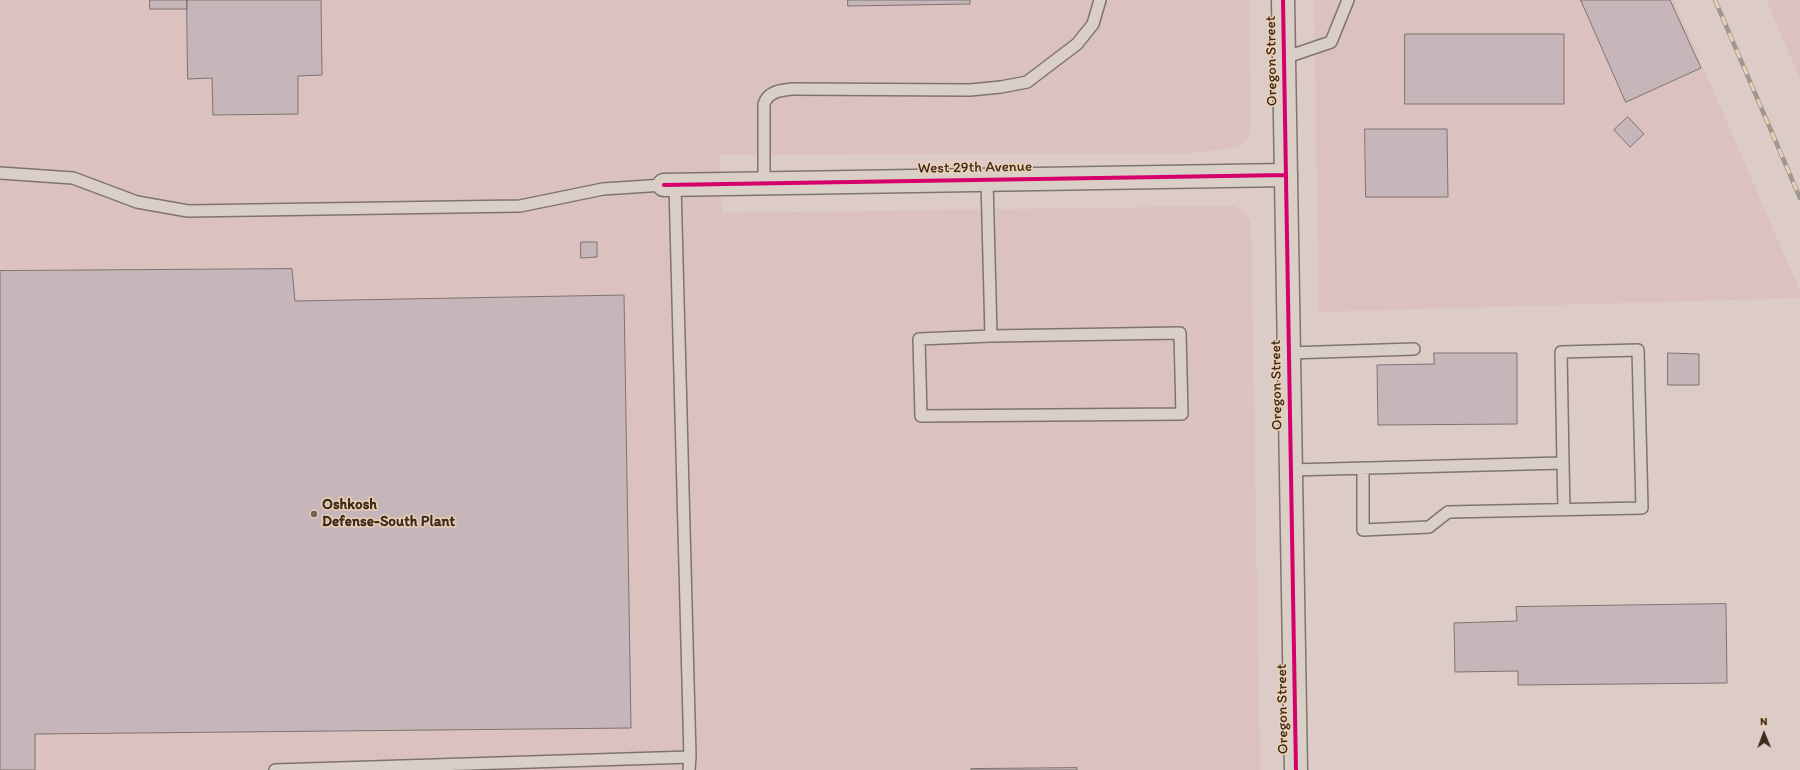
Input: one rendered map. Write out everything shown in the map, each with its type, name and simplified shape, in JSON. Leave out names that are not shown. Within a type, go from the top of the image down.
[{"type":"street","name":"Oregon Street","points":[[1283,0],[1296,770]]},
{"type":"street","name":"West 29th Avenue","points":[[670,185],[1286,176]]},
{"type":"lane","points":[[764,183],[764,104],[766,99],[772,93],[793,88],[970,90],[1001,87],[1027,82],[1077,44],[1093,24],[1100,0]]},
{"type":"lane","points":[[1284,58],[1331,42],[1348,0]]},
{"type":"lane","points":[[0,173],[73,178],[137,202],[188,211],[520,206],[603,189],[670,185],[690,757],[689,770]]},
{"type":"lane","points":[[987,180],[991,336]]},
{"type":"lane","points":[[1180,333],[1182,414],[921,416],[919,338],[991,336],[1180,333]]},
{"type":"lane","points":[[1289,353],[1414,349]]},
{"type":"lane","points":[[1363,468],[1363,530],[1429,527],[1448,512],[1564,510],[1642,508],[1638,350],[1561,352],[1564,510]]},
{"type":"lane","points":[[1291,470],[1563,463]]},
{"type":"lane","points":[[275,770],[690,757]]},
{"type":"shaded area","points":[[0,0],[1249,0],[1251,124],[1247,140],[1239,146],[1229,149],[1188,153],[719,155],[722,213],[1234,206],[1245,213],[1251,224],[1260,770],[0,770]]},
{"type":"shaded area","points":[[1314,0],[1674,0],[1800,291],[1800,298],[1319,312]]},
{"type":"shaded area","points":[[1766,0],[1800,0],[1800,79]]},
{"type":"building","points":[[150,0],[187,0],[187,9],[150,9]]},
{"type":"building","points":[[187,0],[321,0],[322,75],[298,76],[298,114],[213,115],[212,78],[188,79]]},
{"type":"building","points":[[848,0],[970,0],[970,4],[848,6]]},
{"type":"building","points":[[1581,0],[1670,0],[1701,68],[1626,102]]},
{"type":"building","points":[[1405,34],[1564,34],[1564,104],[1405,104]]},
{"type":"building","points":[[1628,117],[1644,134],[1630,147],[1614,130]]},
{"type":"building","points":[[1365,129],[1447,129],[1448,197],[1366,197]]},
{"type":"building","points":[[581,242],[597,242],[597,257],[581,258]]},
{"type":"building","name":"Oshkosh Defense-South Plant","points":[[292,269],[295,301],[624,295],[631,728],[35,734],[35,770],[0,770],[0,271]]},
{"type":"building","points":[[1434,353],[1517,353],[1517,424],[1378,425],[1377,365],[1434,364]]},
{"type":"building","points":[[1668,353],[1699,354],[1699,385],[1668,385]]},
{"type":"building","points":[[1726,604],[1727,683],[1518,685],[1518,671],[1455,672],[1454,623],[1517,621],[1516,607]]},
{"type":"building","points":[[1077,768],[1077,770],[971,770],[971,769]]},
{"type":"railway","points":[[1715,0],[1800,198]]},
{"type":"cycle path","points":[[1283,0],[1296,770]]},
{"type":"cycle path","points":[[664,185],[1286,175]]},
{"type":"place","name":"Oshkosh Defense-South Plant","points":[[314,514]]}]
